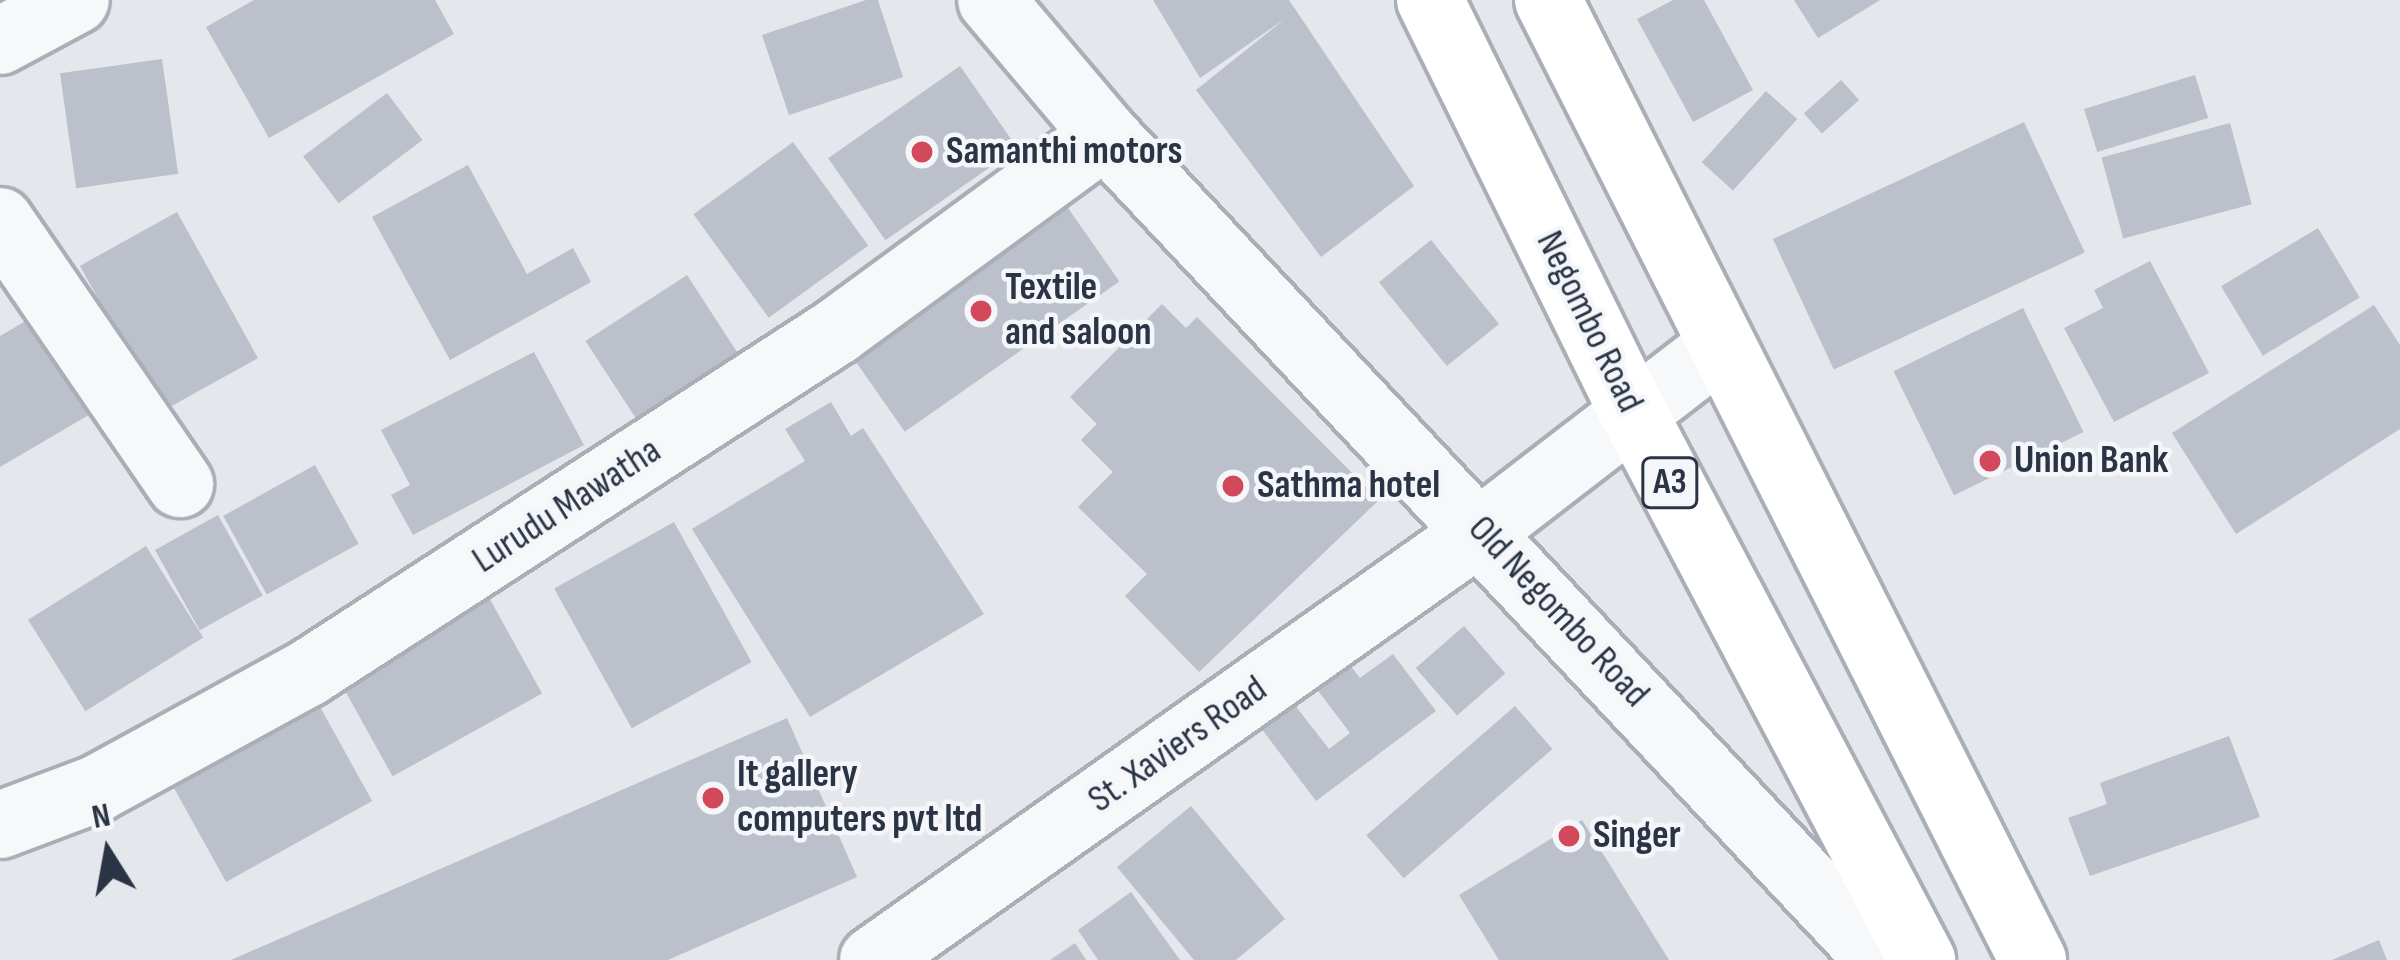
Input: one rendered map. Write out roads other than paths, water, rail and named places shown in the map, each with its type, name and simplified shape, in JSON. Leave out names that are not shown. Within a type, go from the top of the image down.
[{"type":"highway","name":"Negombo Road","points":[[1430,0],[1633,412],[1922,960]]},
{"type":"highway","points":[[1549,0],[2033,960]]},
{"type":"street","points":[[0,40],[76,0]]},
{"type":"street","name":"Old Negombo Road","points":[[991,0],[1105,135],[1482,530],[1880,960]]},
{"type":"street","name":"Lurudu Mawatha","points":[[0,825],[96,789],[308,673],[836,332],[1105,135]]},
{"type":"street","points":[[0,221],[180,484]]},
{"type":"street","name":"St. Xaviers Road","points":[[873,960],[1482,530],[1720,347]]},
{"type":"place","name":"Samanthi motors","points":[[922,152]]},
{"type":"place","name":"Textile and saloon","points":[[981,311]]},
{"type":"place","name":"Union Bank","points":[[1990,461]]},
{"type":"place","name":"Sathma hotel","points":[[1233,486]]},
{"type":"place","name":"It gallery computers pvt ltd","points":[[713,798]]},
{"type":"place","name":"Singer","points":[[1569,836]]}]
